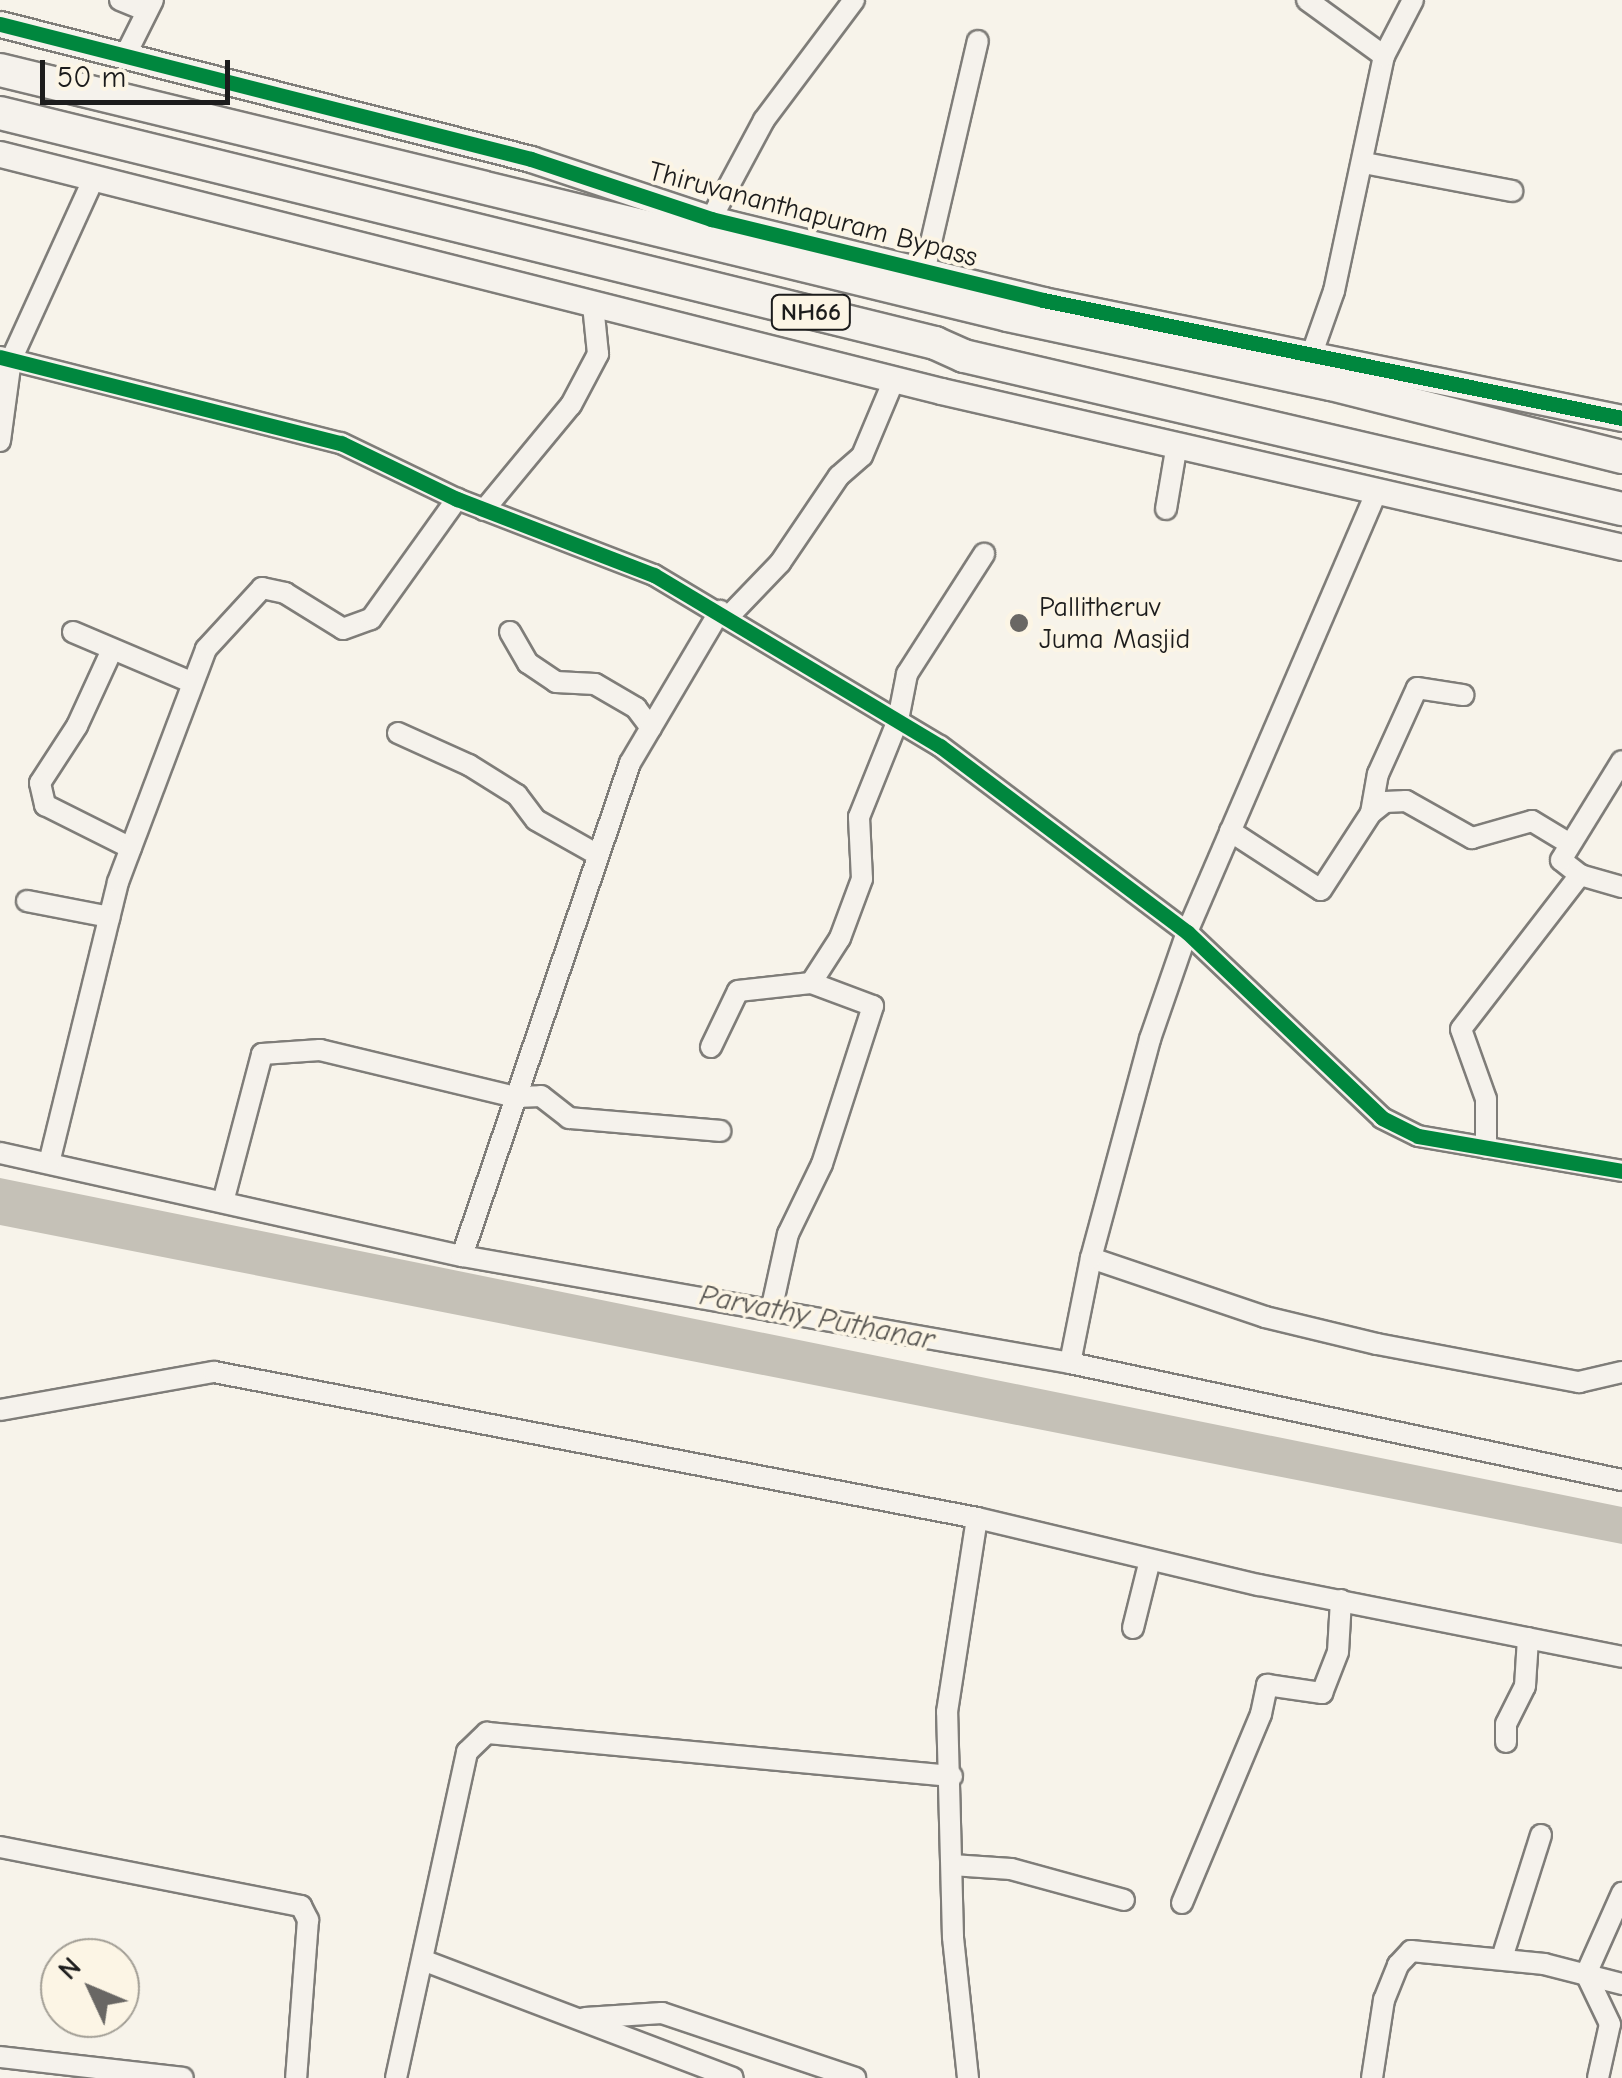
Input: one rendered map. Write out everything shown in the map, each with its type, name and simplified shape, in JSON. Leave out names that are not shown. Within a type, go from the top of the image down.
[{"type":"highway","name":"Thiruvananthapuram Bypass","points":[[0,70],[1008,315],[1622,456]]},
{"type":"highway","name":"NH66","points":[[0,113],[919,339],[964,356],[1622,509]]},
{"type":"street","points":[[120,0],[150,6],[126,54]]},
{"type":"street","points":[[711,218],[764,120],[854,0]]},
{"type":"street","points":[[1307,0],[1384,56]]},
{"type":"street","points":[[1310,360],[1364,163],[1384,56],[1412,0]]},
{"type":"street","name":"Thiruvananthapuram Bypass","points":[[0,24],[531,159],[711,218],[1310,360],[1622,418]]},
{"type":"street","points":[[925,268],[978,40]]},
{"type":"street","points":[[0,154],[894,380],[1376,494],[1622,547]]},
{"type":"street","points":[[1364,163],[1512,191]]},
{"type":"street","points":[[0,440],[5,358],[94,178]]},
{"type":"street","points":[[484,510],[571,405],[598,354],[593,304]]},
{"type":"street","points":[[5,358],[340,443],[457,499],[654,575],[898,720],[1187,932],[1382,1118],[1418,1136],[1622,1172]]},
{"type":"street","points":[[462,1256],[630,763],[724,614],[780,562],[840,476],[862,456],[894,380]]},
{"type":"street","points":[[1166,509],[1177,444]]},
{"type":"street","points":[[1070,1363],[1091,1258],[1187,932],[1376,494]]},
{"type":"street","points":[[49,1162],[110,916],[131,848],[206,648],[262,588],[285,593],[343,629],[371,619],[457,499]]},
{"type":"street","points":[[811,983],[840,938],[862,879],[859,816],[898,720],[907,674],[984,554]]},
{"type":"street","points":[[74,632],[110,652],[193,683]]},
{"type":"street","points":[[510,632],[528,663],[556,682],[595,684],[636,708],[651,728]]},
{"type":"street","points":[[110,652],[78,726],[40,783],[45,805],[131,848]]},
{"type":"street","points":[[1371,813],[1378,774],[1417,688],[1463,696]]},
{"type":"street","points":[[398,733],[469,764],[517,795],[536,820],[598,855]]},
{"type":"street","points":[[1622,761],[1560,860],[1580,875],[1622,887]]},
{"type":"street","points":[[1230,831],[1321,890],[1371,813],[1386,802],[1406,802],[1472,838],[1532,821],[1570,844]]},
{"type":"street","points":[[1486,1148],[1486,1098],[1461,1029],[1580,875]]},
{"type":"street","points":[[27,902],[110,916]]},
{"type":"street","points":[[711,1047],[738,992],[811,983],[873,1006],[822,1164],[788,1234],[771,1310]]},
{"type":"street","points":[[224,1202],[262,1054],[320,1050],[516,1097],[541,1096],[569,1118],[720,1132]]},
{"type":"street","points":[[0,1153],[462,1256],[1070,1363],[1622,1480]]},
{"type":"street","points":[[1091,1258],[1265,1317],[1377,1344],[1579,1382],[1622,1372]]},
{"type":"street","points":[[0,1410],[214,1372],[977,1518],[1150,1560],[1622,1656]]},
{"type":"street","points":[[968,2078],[952,1865],[950,1671],[977,1518]]},
{"type":"street","points":[[1133,1628],[1150,1560]]},
{"type":"street","points":[[1182,1903],[1261,1714],[1267,1685],[1322,1693],[1338,1652],[1341,1600]]},
{"type":"street","points":[[1506,1742],[1506,1724],[1525,1686],[1528,1638]]},
{"type":"street","points":[[396,2078],[425,1960],[467,1752],[487,1733],[952,1776]]},
{"type":"street","points":[[1502,1958],[1541,1835]]},
{"type":"street","points":[[0,1848],[301,1906],[308,1920],[296,2078]]},
{"type":"street","points":[[952,1865],[1011,1869],[1124,1900]]},
{"type":"street","points":[[1598,2078],[1610,2024],[1586,1974],[1622,1893]]},
{"type":"street","points":[[1372,2078],[1384,2000],[1398,1965],[1411,1951],[1502,1958],[1622,1984]]},
{"type":"street","points":[[425,1960],[733,2078]]},
{"type":"street","points":[[578,2019],[662,2013],[855,2078]]},
{"type":"street","points":[[0,2058],[183,2078]]},
{"type":"shaded area","points":[[0,1178],[1622,1507],[1622,1544],[0,1225]]},
{"type":"cycle path","points":[[0,24],[531,159],[711,219],[1043,300],[1622,418]]},
{"type":"cycle path","points":[[0,357],[341,443],[457,499],[654,575],[940,746],[1187,932],[1382,1118],[1418,1136],[1622,1171]]},
{"type":"place","name":"Pallitheruv Juma Masjid","points":[[1019,623]]},
{"type":"water label","name":"Parvathy Puthanar","points":[[817,1318]]}]
